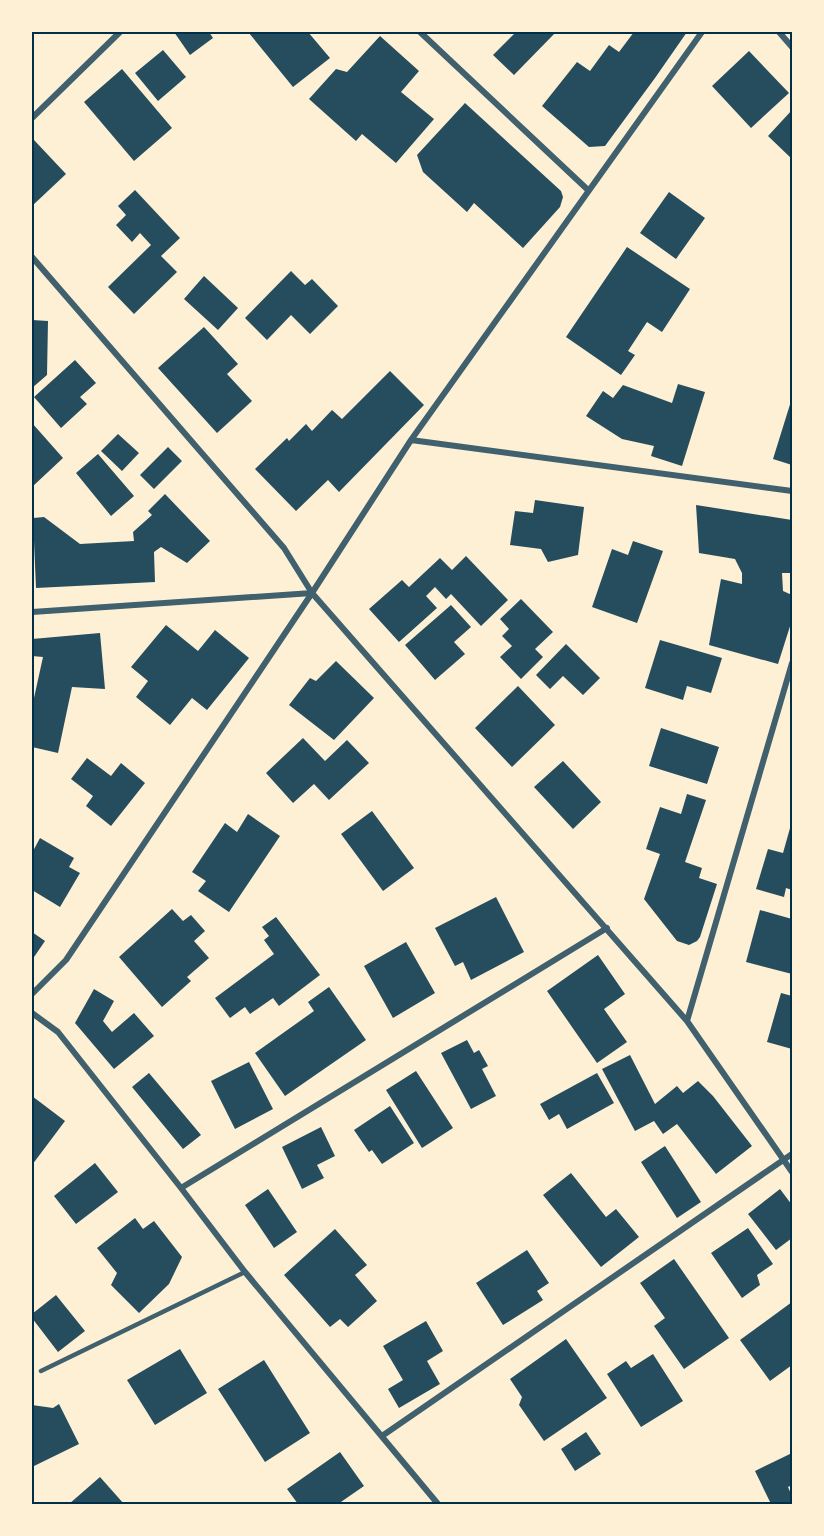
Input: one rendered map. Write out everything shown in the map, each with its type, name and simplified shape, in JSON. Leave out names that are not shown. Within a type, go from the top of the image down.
[{"type":"street","points":[[32,118],[120,32]]},
{"type":"street","points":[[420,32],[588,190]]},
{"type":"street","points":[[32,994],[66,960],[312,593],[411,440],[702,32]]},
{"type":"street","points":[[779,32],[792,47]]},
{"type":"street","points":[[32,257],[284,548],[312,593],[687,1021],[792,1172]]},
{"type":"street","points":[[411,440],[792,491]]},
{"type":"street","points":[[32,612],[312,593]]},
{"type":"street","points":[[687,1021],[792,663]]},
{"type":"street","points":[[181,1188],[607,928]]},
{"type":"street","points":[[32,1013],[58,1032],[244,1272],[438,1504]]},
{"type":"street","points":[[382,1436],[792,1154]]},
{"type":"lane","points":[[41,1371],[244,1272]]},
{"type":"building","points":[[174,32],[209,32],[213,38],[190,55]]},
{"type":"building","points":[[250,32],[308,32],[330,58],[293,87]]},
{"type":"building","points":[[516,32],[556,32],[514,75],[493,55]]},
{"type":"building","points":[[634,32],[687,32],[605,146],[589,147],[542,106],[577,62],[590,71],[609,45],[619,52]]},
{"type":"building","points":[[380,36],[419,71],[401,92],[434,119],[396,163],[362,134],[356,141],[309,99],[336,69],[347,72]]},
{"type":"building","points":[[163,50],[186,77],[158,101],[135,73]]},
{"type":"building","points":[[749,51],[789,93],[751,128],[712,86]]},
{"type":"building","points":[[122,69],[172,128],[134,161],[84,102]]},
{"type":"building","points":[[465,103],[561,191],[563,197],[560,207],[523,248],[474,203],[467,212],[423,172],[417,155]]},
{"type":"building","points":[[792,110],[792,159],[768,136]]},
{"type":"building","points":[[34,140],[66,174],[32,206],[32,142]]},
{"type":"building","points":[[135,190],[180,238],[161,256],[177,272],[134,314],[108,287],[151,245],[140,233],[132,242],[116,225],[126,215],[118,206]]},
{"type":"building","points":[[669,192],[705,218],[676,259],[640,233]]},
{"type":"building","points":[[627,247],[690,289],[662,332],[647,322],[628,351],[635,355],[621,375],[566,337]]},
{"type":"building","points":[[291,271],[305,285],[312,279],[338,306],[310,334],[291,315],[267,340],[245,318]]},
{"type":"building","points":[[204,276],[238,308],[218,330],[184,299]]},
{"type":"building","points":[[32,320],[48,321],[47,375],[32,388]]},
{"type":"building","points":[[204,327],[238,364],[227,374],[252,401],[217,433],[158,368]]},
{"type":"building","points":[[75,360],[96,383],[80,397],[87,404],[61,428],[34,397]]},
{"type":"building","points":[[390,371],[424,405],[339,492],[328,480],[296,511],[255,469],[287,438],[289,441],[306,424],[312,431],[332,410],[342,419]]},
{"type":"building","points":[[678,384],[705,392],[682,466],[651,456],[654,446],[622,439],[586,416],[603,391],[613,398],[623,385],[672,403]]},
{"type":"building","points":[[792,398],[792,465],[773,459]]},
{"type":"building","points":[[32,423],[63,458],[32,487]]},
{"type":"building","points":[[118,434],[139,453],[122,471],[101,451]]},
{"type":"building","points":[[168,447],[182,461],[154,489],[140,475]]},
{"type":"building","points":[[98,454],[134,496],[111,516],[76,473]]},
{"type":"building","points":[[165,494],[210,541],[187,563],[161,547],[154,552],[155,582],[36,588],[33,518],[44,517],[80,544],[134,541],[133,532],[152,515],[148,511]]},
{"type":"building","points":[[535,500],[584,507],[578,555],[548,562],[541,549],[510,545],[515,511],[533,513]]},
{"type":"building","points":[[696,505],[792,520],[792,573],[782,573],[783,591],[792,595],[792,620],[778,664],[709,645],[721,579],[742,584],[742,573],[735,559],[699,553]]},
{"type":"building","points":[[633,541],[663,551],[637,623],[592,607],[612,549],[628,555]]},
{"type":"building","points":[[466,556],[508,600],[481,626],[451,594],[446,599],[435,587],[426,596],[437,608],[399,642],[369,609],[402,580],[409,587],[440,558],[452,570]]},
{"type":"building","points":[[521,599],[553,632],[535,649],[543,657],[521,679],[500,657],[512,646],[502,636],[509,629],[500,619]]},
{"type":"building","points":[[451,605],[471,627],[454,642],[465,654],[435,680],[405,645]]},
{"type":"building","points":[[166,625],[198,651],[215,630],[249,658],[207,710],[192,698],[170,725],[136,697],[148,681],[131,667]]},
{"type":"building","points":[[100,633],[105,689],[72,687],[58,753],[32,747],[34,720],[32,719],[32,707],[43,657],[32,656],[32,639]]},
{"type":"building","points":[[660,640],[722,658],[711,693],[687,686],[683,700],[645,688]]},
{"type":"building","points":[[566,644],[600,678],[583,695],[563,676],[550,689],[536,675]]},
{"type":"building","points":[[336,661],[374,698],[334,740],[289,705],[310,678],[316,681]]},
{"type":"building","points":[[518,686],[555,725],[512,767],[475,728]]},
{"type":"building","points":[[661,728],[719,747],[707,784],[649,766]]},
{"type":"building","points":[[303,738],[325,761],[347,740],[369,763],[329,800],[314,784],[293,803],[266,773]]},
{"type":"building","points":[[87,758],[111,776],[121,763],[145,783],[111,826],[86,806],[93,796],[71,779]]},
{"type":"building","points":[[563,761],[601,802],[573,829],[534,787]]},
{"type":"building","points":[[687,794],[706,800],[685,862],[702,868],[699,878],[717,884],[700,937],[689,945],[677,941],[644,899],[660,854],[646,849],[660,807],[681,814]]},
{"type":"building","points":[[372,811],[414,868],[383,891],[341,834]]},
{"type":"building","points":[[248,814],[280,836],[229,912],[198,891],[206,881],[192,872],[225,823],[237,832]]},
{"type":"building","points":[[792,821],[792,890],[786,888],[784,897],[756,889],[768,849],[783,853]]},
{"type":"building","points":[[40,838],[74,858],[69,867],[80,873],[60,907],[32,890],[32,853]]},
{"type":"building","points":[[496,897],[524,952],[471,980],[463,962],[455,966],[435,928]]},
{"type":"building","points":[[172,909],[183,921],[191,915],[205,931],[194,941],[209,958],[187,977],[191,981],[162,1007],[119,957]]},
{"type":"building","points":[[760,910],[792,919],[792,974],[746,962]]},
{"type":"building","points":[[276,917],[320,975],[279,1006],[273,998],[250,1014],[245,1007],[230,1018],[215,998],[274,954],[264,940],[269,936],[262,927]]},
{"type":"building","points":[[32,932],[45,941],[32,960]]},
{"type":"building","points":[[406,942],[435,993],[393,1018],[364,966]]},
{"type":"building","points":[[598,955],[625,994],[604,1009],[627,1042],[597,1063],[547,991]]},
{"type":"building","points":[[329,987],[366,1040],[285,1096],[255,1053],[314,1011],[308,1002]]},
{"type":"building","points":[[94,989],[114,1001],[103,1021],[112,1032],[134,1013],[154,1036],[114,1069],[75,1023]]},
{"type":"building","points":[[781,993],[792,996],[792,1049],[767,1042]]},
{"type":"building","points":[[467,1040],[474,1053],[479,1050],[488,1066],[482,1069],[496,1096],[471,1109],[441,1053]]},
{"type":"building","points":[[630,1055],[655,1104],[677,1086],[683,1093],[698,1081],[713,1096],[752,1146],[716,1174],[677,1124],[663,1134],[654,1121],[635,1131],[602,1069]]},
{"type":"building","points":[[249,1062],[273,1109],[235,1129],[211,1081]]},
{"type":"building","points":[[416,1071],[453,1128],[422,1148],[386,1090]]},
{"type":"building","points":[[149,1073],[201,1135],[183,1149],[132,1087]]},
{"type":"building","points":[[597,1073],[614,1103],[567,1129],[559,1114],[549,1120],[540,1104]]},
{"type":"building","points":[[32,1096],[65,1121],[32,1165]]},
{"type":"building","points":[[390,1106],[414,1143],[382,1164],[372,1150],[369,1152],[354,1130]]},
{"type":"building","points":[[321,1127],[335,1156],[317,1165],[324,1178],[302,1189],[282,1147]]},
{"type":"building","points":[[665,1146],[701,1202],[677,1218],[641,1162]]},
{"type":"building","points":[[95,1163],[118,1192],[76,1224],[54,1196]]},
{"type":"building","points":[[571,1173],[606,1217],[616,1209],[639,1237],[601,1267],[543,1195]]},
{"type":"building","points":[[268,1189],[297,1232],[274,1248],[245,1205]]},
{"type":"building","points":[[780,1189],[792,1205],[792,1238],[776,1250],[748,1214]]},
{"type":"building","points":[[135,1218],[143,1229],[154,1221],[182,1257],[169,1284],[139,1313],[111,1285],[117,1273],[97,1248]]},
{"type":"building","points":[[748,1228],[773,1264],[757,1275],[760,1285],[742,1298],[711,1253]]},
{"type":"building","points":[[335,1229],[367,1265],[355,1275],[377,1301],[348,1327],[340,1319],[330,1327],[284,1275]]},
{"type":"building","points":[[527,1250],[549,1283],[537,1291],[543,1300],[503,1325],[476,1283]]},
{"type":"building","points":[[674,1259],[729,1338],[684,1369],[654,1326],[665,1318],[640,1283]]},
{"type":"building","points":[[56,1295],[85,1331],[58,1352],[32,1318],[32,1314]]},
{"type":"building","points":[[792,1302],[792,1365],[770,1381],[740,1340]]},
{"type":"building","points":[[426,1321],[443,1351],[427,1361],[440,1384],[399,1408],[388,1389],[403,1380],[383,1346]]},
{"type":"building","points":[[566,1339],[607,1398],[544,1441],[519,1405],[522,1397],[510,1379]]},
{"type":"building","points":[[180,1349],[207,1393],[155,1425],[127,1380]]},
{"type":"building","points":[[653,1354],[683,1401],[641,1427],[607,1374],[626,1361],[631,1368]]},
{"type":"building","points":[[264,1360],[310,1433],[265,1462],[218,1389]]},
{"type":"building","points":[[59,1404],[79,1444],[32,1467],[32,1405],[53,1408]]},
{"type":"building","points":[[586,1432],[601,1454],[575,1471],[561,1449]]},
{"type":"building","points":[[340,1452],[364,1486],[338,1504],[298,1504],[287,1489]]},
{"type":"building","points":[[792,1453],[792,1485],[788,1487],[792,1496],[792,1504],[771,1504],[755,1471]]},
{"type":"building","points":[[100,1477],[124,1504],[69,1504]]}]
